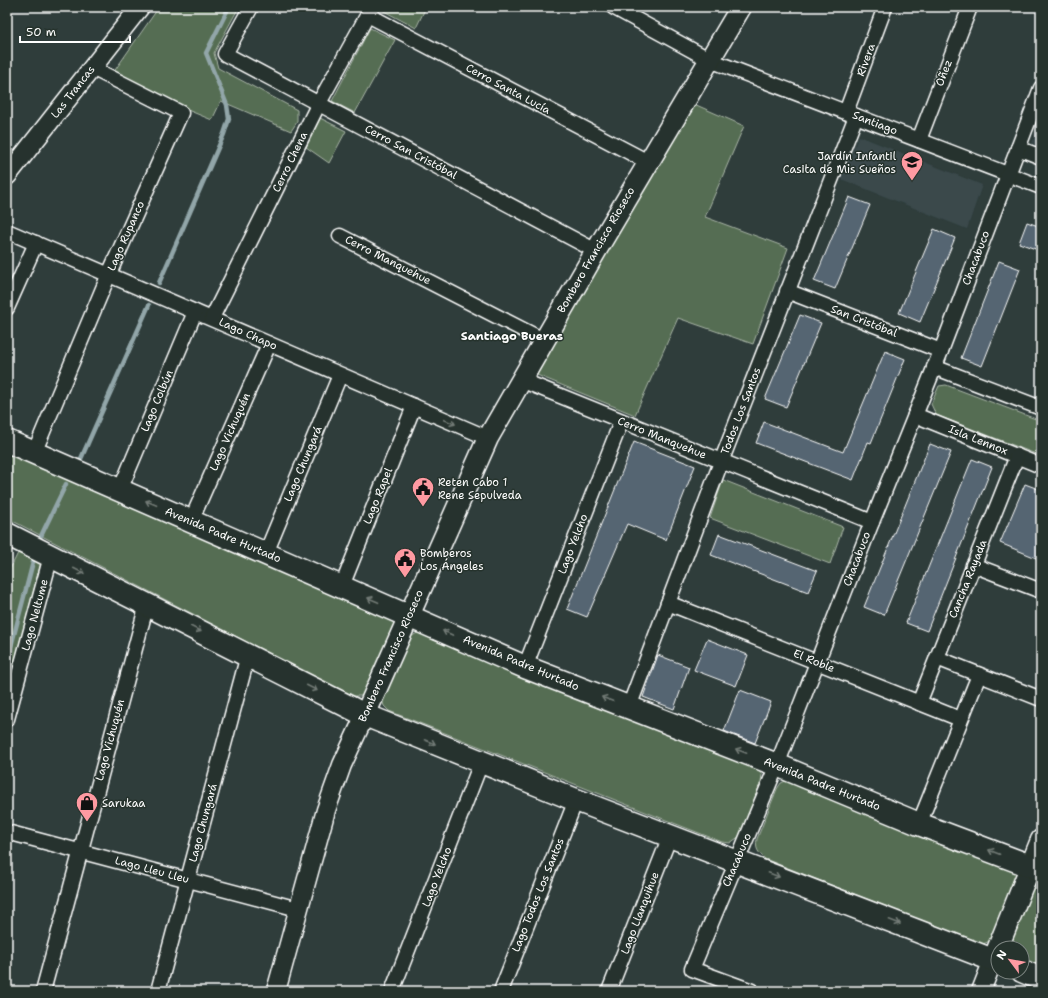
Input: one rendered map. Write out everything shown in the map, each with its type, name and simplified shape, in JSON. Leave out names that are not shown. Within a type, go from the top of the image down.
[{"type":"main road","name":"Bombero Francisco Rioseco","points":[[364,715],[488,438],[648,162],[741,7]]},
{"type":"main road","name":"Avenida Padre Hurtado","points":[[7,441],[409,615],[525,667],[777,765],[919,824],[1036,868]]},
{"type":"main road","points":[[7,534],[364,715],[576,800],[990,959]]},
{"type":"main road","points":[[1005,940],[1036,868],[1041,840]]},
{"type":"main road","points":[[1030,974],[1041,979]]},
{"type":"street","name":"Las Trancas","points":[[7,176],[140,7]]},
{"type":"street","name":"Cerro San Cristóbal","points":[[251,7],[225,54],[596,251]]},
{"type":"street","name":"Santiago","points":[[613,7],[710,60],[1041,187]]},
{"type":"street","name":"Rivera","points":[[851,114],[885,7]]},
{"type":"street","name":"Oñez","points":[[919,140],[970,7]]},
{"type":"street","name":"Cerro Chena","points":[[212,318],[319,103],[370,11]]},
{"type":"street","name":"Cerro Santa Lucía","points":[[370,11],[648,162]]},
{"type":"street","name":"Lago Rupanco","points":[[34,453],[109,274],[181,113],[92,68]]},
{"type":"street","name":"Chacabuco","points":[[721,986],[692,969],[777,765],[941,351],[1007,174],[1041,88]]},
{"type":"street","name":"Todos Los Santos","points":[[629,707],[787,291],[851,114]]},
{"type":"street","points":[[1018,148],[1041,157]]},
{"type":"street","name":"Lago Chapo","points":[[7,231],[488,438]]},
{"type":"street","name":"Cerro Manquehue","points":[[340,236],[544,340]]},
{"type":"street","points":[[7,308],[36,243]]},
{"type":"street","name":"San Cristóbal","points":[[787,291],[941,351]]},
{"type":"street","name":"Lago Colbún","points":[[120,490],[195,312]]},
{"type":"street","name":"Lago Vichuquén","points":[[192,521],[269,344]]},
{"type":"street","points":[[934,367],[1041,408]]},
{"type":"street","name":"Lago Chungará","points":[[266,553],[340,375]]},
{"type":"street","name":"Cerro Manquehue","points":[[521,380],[621,422],[872,522]]},
{"type":"street","name":"Lago Rapel","points":[[342,586],[414,406]]},
{"type":"street","name":"Isla Lennox","points":[[915,415],[1041,466]]},
{"type":"street","name":"Lago Yelcho","points":[[525,667],[621,422]]},
{"type":"street","name":"Cancha Rayada","points":[[919,703],[1017,456]]},
{"type":"street","name":"Lago Neltume","points":[[7,719],[51,556]]},
{"type":"street","points":[[974,565],[1041,591]]},
{"type":"street","name":"El Roble","points":[[668,603],[960,719]]},
{"type":"street","name":"Lago Vichuquén","points":[[43,991],[147,604]]},
{"type":"street","name":"Lago Chungará","points":[[158,991],[248,655]]},
{"type":"street","points":[[937,658],[1041,699]]},
{"type":"street","points":[[919,824],[979,675]]},
{"type":"street","name":"Bombero Francisco Rioseco","points":[[276,991],[333,789],[364,715]]},
{"type":"street","name":"Lago Yelcho","points":[[392,991],[481,762]]},
{"type":"street","name":"Lago Todos Los Santos","points":[[500,991],[576,800]]},
{"type":"street","name":"Lago Lleu Lleu","points":[[7,832],[298,909]]},
{"type":"street","name":"Lago Llanquihue","points":[[609,991],[670,836]]},
{"type":"street","points":[[981,991],[990,973]]},
{"type":"street","points":[[721,986],[752,991]]},
{"type":"shaded area","points":[[1041,123],[1041,147],[1032,143]]},
{"type":"shaded area","name":"Jardín Infantil Casita de Mis Sueños","points":[[859,136],[982,185],[967,229],[841,179]]},
{"type":"green space","points":[[159,7],[239,7],[214,53],[218,68],[297,110],[297,122],[291,131],[221,101],[212,120],[190,111],[113,73]]},
{"type":"green space","points":[[381,7],[426,7],[416,28],[380,9]]},
{"type":"green space","points":[[370,28],[395,40],[355,113],[332,101]]},
{"type":"green space","points":[[694,104],[744,126],[705,217],[788,248],[753,344],[678,318],[635,415],[537,375],[536,368]]},
{"type":"green space","points":[[320,118],[346,131],[329,163],[306,147]]},
{"type":"green space","points":[[946,385],[1041,421],[1041,456],[936,415],[931,404],[939,386]]},
{"type":"green space","points":[[7,452],[392,620],[395,624],[366,691],[361,696],[353,696],[346,693],[7,518]]},
{"type":"green space","points":[[723,480],[843,527],[830,564],[710,518]]},
{"type":"green space","points":[[18,553],[41,563],[7,691],[7,575]]},
{"type":"green space","points":[[419,632],[757,768],[762,774],[761,782],[740,836],[730,843],[722,842],[389,711],[384,706],[382,700],[407,639]]},
{"type":"green space","points":[[788,780],[1009,867],[1016,873],[1017,880],[992,940],[983,944],[976,942],[765,859],[756,845],[757,839],[777,789],[781,783]]},
{"type":"green space","points":[[1041,881],[1041,968],[1030,964],[1030,940],[1011,940],[1030,889]]},
{"type":"building","points":[[849,197],[870,205],[835,289],[814,281]]},
{"type":"building","points":[[1027,222],[1041,227],[1041,251],[1019,243]]},
{"type":"building","points":[[934,229],[955,238],[920,322],[899,313]]},
{"type":"building","points":[[999,261],[1020,269],[982,366],[961,358]]},
{"type":"building","points":[[800,315],[821,323],[786,407],[765,399]]},
{"type":"building","points":[[885,351],[905,359],[871,443],[868,442],[853,480],[756,443],[764,422],[843,452]]},
{"type":"building","points":[[634,442],[695,466],[666,540],[627,524],[587,617],[567,609]]},
{"type":"building","points":[[930,444],[951,452],[884,615],[864,607]]},
{"type":"building","points":[[972,459],[992,467],[927,631],[906,623]]},
{"type":"building","points":[[1025,484],[1041,490],[1041,560],[1000,543]]},
{"type":"building","points":[[719,534],[817,571],[808,592],[711,555]]},
{"type":"building","points":[[707,639],[748,655],[736,686],[694,670]]},
{"type":"building","points":[[658,655],[689,667],[674,709],[643,697]]},
{"type":"building","points":[[740,690],[771,702],[755,743],[724,731]]},
{"type":"waterway","points":[[159,283],[224,134],[229,119],[227,105],[206,53],[229,7]]},
{"type":"waterway","points":[[80,461],[149,305]]},
{"type":"waterway","points":[[41,536],[66,484]]},
{"type":"waterway","points":[[7,662],[33,562]]},
{"type":"place","name":"Jardín Infantil Casita de Mis Sueños","points":[[912,182]]},
{"type":"place","name":"Reten Cabo 1 Rene Sepulveda","points":[[423,508]]},
{"type":"place","name":"Bomberos Los Ángeles","points":[[405,578]]},
{"type":"place","name":"Sarukaa","points":[[87,822]]},
{"type":"district","name":"Santiago Bueras","points":[[512,336]]}]
